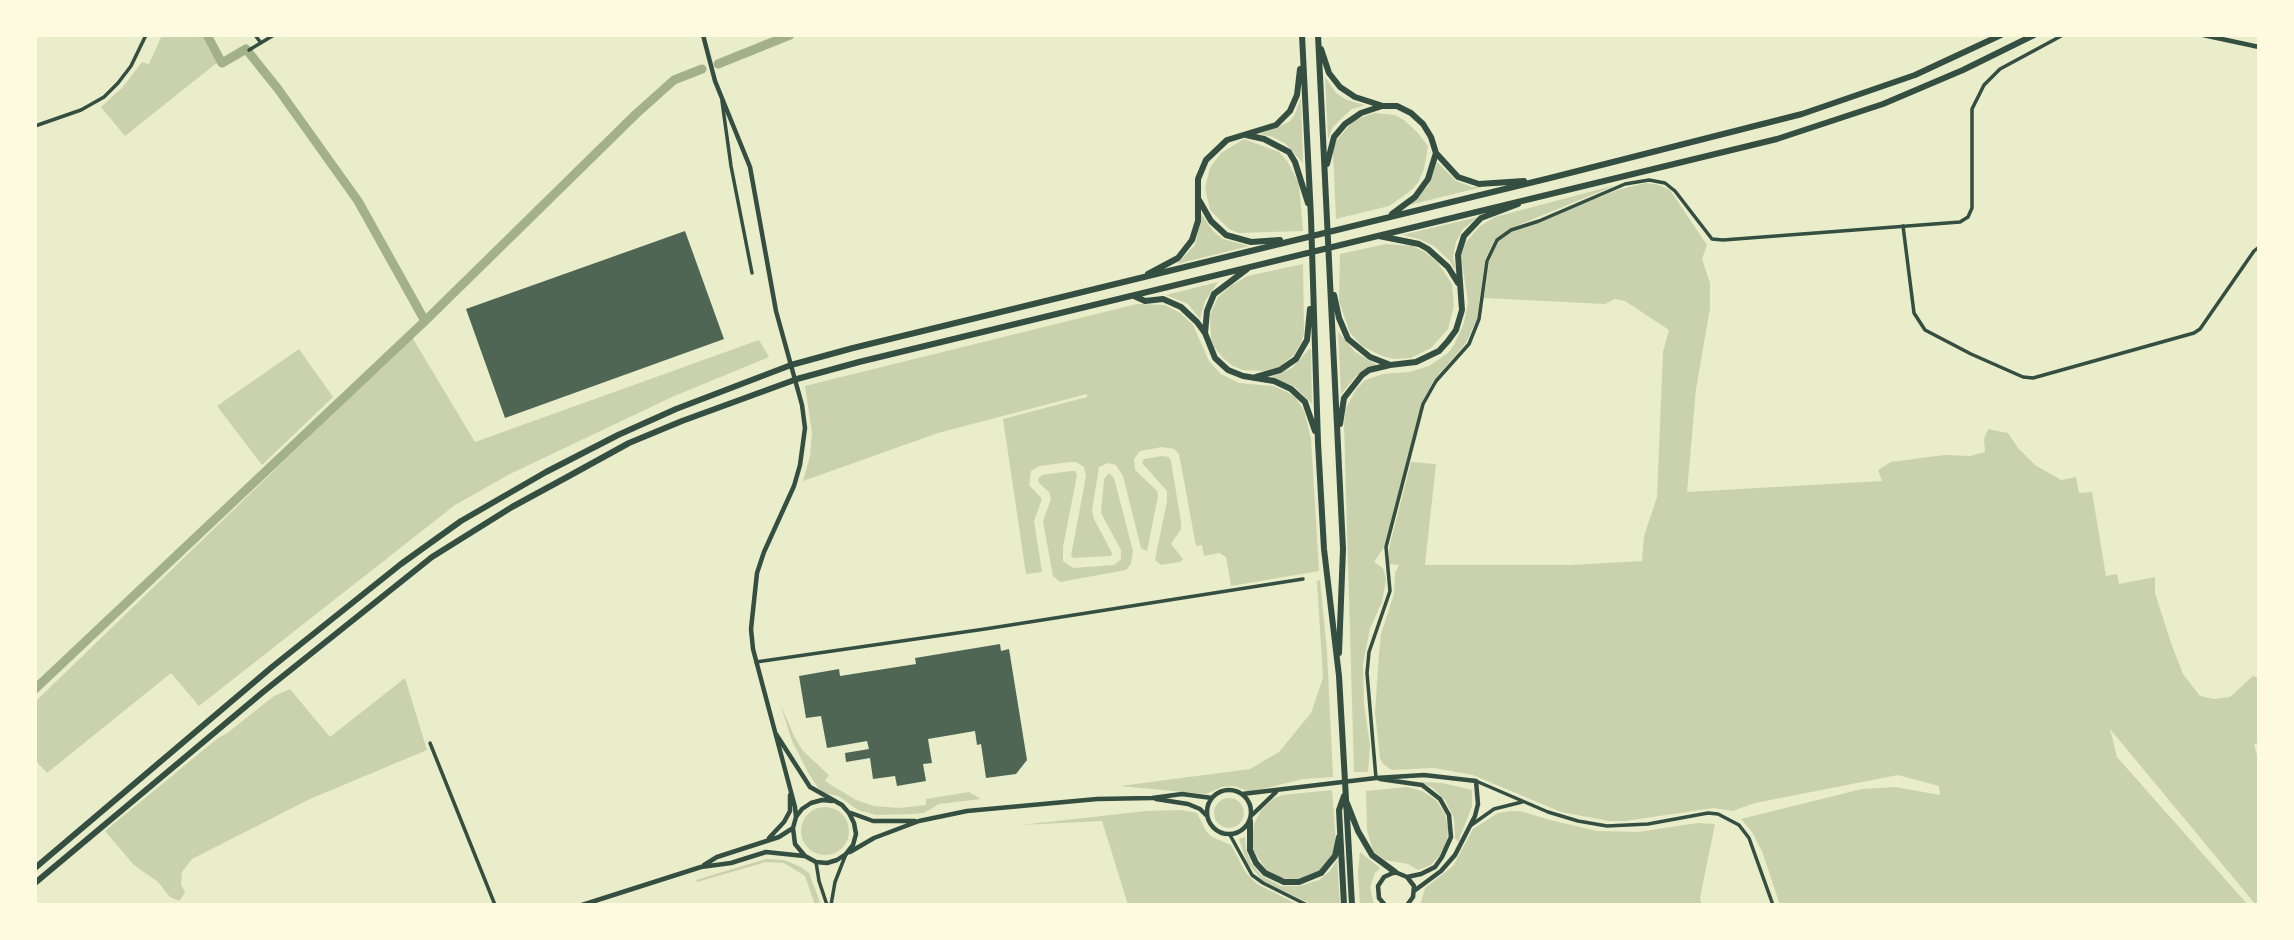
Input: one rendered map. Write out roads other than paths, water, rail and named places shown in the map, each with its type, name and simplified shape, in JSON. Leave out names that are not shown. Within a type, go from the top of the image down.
[{"type":"highway","points":[[1302,35],[1324,549],[1339,676]]},
{"type":"highway","points":[[35,868],[253,682],[401,564],[461,521],[546,472],[676,409],[791,365],[1802,114],[1915,75],[2001,35]]},
{"type":"highway","points":[[35,883],[263,692],[432,557],[512,508],[617,450],[682,421],[797,379],[859,362],[1777,139],[1872,108],[1963,70],[2035,35]]},
{"type":"highway","points":[[1318,38],[1329,73],[1340,87],[1355,97],[1383,106]]},
{"type":"highway","points":[[1318,38],[1341,523],[1339,676],[1352,905]]},
{"type":"highway","points":[[1141,279],[1178,258],[1192,240],[1198,220],[1198,179],[1206,160],[1227,140],[1276,125],[1290,111],[1297,95],[1303,50]]},
{"type":"highway","points":[[1325,173],[1338,131],[1361,113],[1383,106],[1397,106],[1411,113],[1423,124],[1436,153],[1452,172],[1471,183],[1490,184],[1550,178]]},
{"type":"highway","points":[[1246,135],[1278,144],[1289,152],[1303,184],[1311,218]]},
{"type":"highway","points":[[1387,218],[1415,197],[1428,179],[1436,153]]},
{"type":"highway","points":[[1338,463],[1342,406],[1349,389],[1369,370],[1416,362],[1439,351],[1456,330],[1462,310],[1458,255],[1469,228],[1480,218],[1552,192]]},
{"type":"highway","points":[[1197,195],[1214,226],[1233,239],[1251,243],[1301,238]]},
{"type":"highway","points":[[1377,236],[1419,244],[1428,249],[1448,267],[1460,287]]},
{"type":"highway","points":[[1329,262],[1339,318],[1348,339],[1370,357],[1390,365]]},
{"type":"highway","points":[[1253,378],[1288,366],[1303,349],[1309,331],[1313,265]]},
{"type":"highway","points":[[1205,333],[1207,311],[1214,294],[1248,268]]},
{"type":"highway","points":[[1134,296],[1145,301],[1163,299],[1173,302],[1190,314],[1205,333],[1211,350],[1221,365],[1236,374],[1283,385],[1298,395],[1309,410],[1318,443]]},
{"type":"highway","points":[[1344,794],[1339,810],[1344,905]]},
{"type":"highway","points":[[1344,794],[1358,831],[1372,855],[1395,872]]},
{"type":"highway","points":[[1250,819],[1250,850],[1256,863],[1265,873],[1284,882],[1299,882],[1321,873],[1335,856],[1339,837]]},
{"type":"street","points":[[35,126],[80,110],[104,97],[131,66],[146,35]]},
{"type":"street","points":[[255,35],[261,43]]},
{"type":"street","points":[[249,50],[274,35]]},
{"type":"street","points":[[703,35],[722,99],[750,167],[771,286],[802,405],[805,439],[800,465],[794,486],[757,573],[751,626],[756,662],[796,817]]},
{"type":"street","points":[[1376,778],[1367,673],[1369,652],[1390,591],[1387,547],[1423,404],[1436,381],[1469,344],[1479,319],[1487,261],[1497,240],[1511,230],[1539,221],[1625,184],[1649,180],[1665,183],[1675,191],[1712,239],[1960,222],[1968,217],[1972,208],[1972,109],[1984,85],[2000,69],[2063,35]]},
{"type":"street","points":[[2203,35],[2259,47]]},
{"type":"street","points":[[722,99],[731,166],[752,273]]},
{"type":"street","points":[[1903,225],[1914,313],[1925,330],[1971,354],[2024,377],[2033,378],[2194,333],[2259,247]]},
{"type":"street","points":[[756,662],[1303,579]]},
{"type":"street","points":[[776,734],[810,787],[849,813],[873,821],[919,821]]},
{"type":"street","points":[[430,743],[495,905]]},
{"type":"street","points":[[1242,794],[1424,775],[1476,781],[1523,802],[1578,821],[1606,825],[1647,824],[1708,813],[1739,825],[1749,838],[1773,905]]},
{"type":"street","points":[[1376,778],[1394,783],[1422,785],[1434,792],[1449,815],[1451,837],[1443,857],[1435,867],[1407,877]]},
{"type":"street","points":[[1407,905],[1414,891],[1448,864],[1469,828],[1478,804],[1476,781]]},
{"type":"street","points":[[765,842],[785,822],[790,811],[791,790]]},
{"type":"street","points":[[1207,816],[1212,798],[1223,791],[1236,791],[1250,804],[1250,819]]},
{"type":"street","points":[[1152,798],[1188,804],[1200,809],[1213,828],[1230,835],[1242,831],[1277,791]]},
{"type":"street","points":[[833,801],[811,803],[796,817],[793,828],[795,844],[805,856],[816,862],[837,860],[874,838],[919,821],[972,810],[1182,794],[1212,798]]},
{"type":"street","points":[[1469,828],[1494,809],[1523,802]]},
{"type":"street","points":[[829,905],[846,854],[853,845],[856,834],[855,823],[849,813]]},
{"type":"street","points":[[701,867],[716,857],[765,842],[793,828]]},
{"type":"street","points":[[1230,835],[1252,875],[1262,883],[1307,905]]},
{"type":"street","points":[[582,905],[701,867],[731,863],[766,852],[805,856]]},
{"type":"street","points":[[816,862],[819,881],[829,905]]},
{"type":"street","points":[[1382,905],[1378,892],[1381,881],[1395,872],[1411,881],[1414,891]]},
{"type":"waterway","points":[[207,35],[222,63],[246,49],[278,89],[358,201],[425,321]]},
{"type":"waterway","points":[[718,64],[790,35]]},
{"type":"waterway","points":[[35,689],[425,321],[636,114],[674,80],[702,69]]}]
